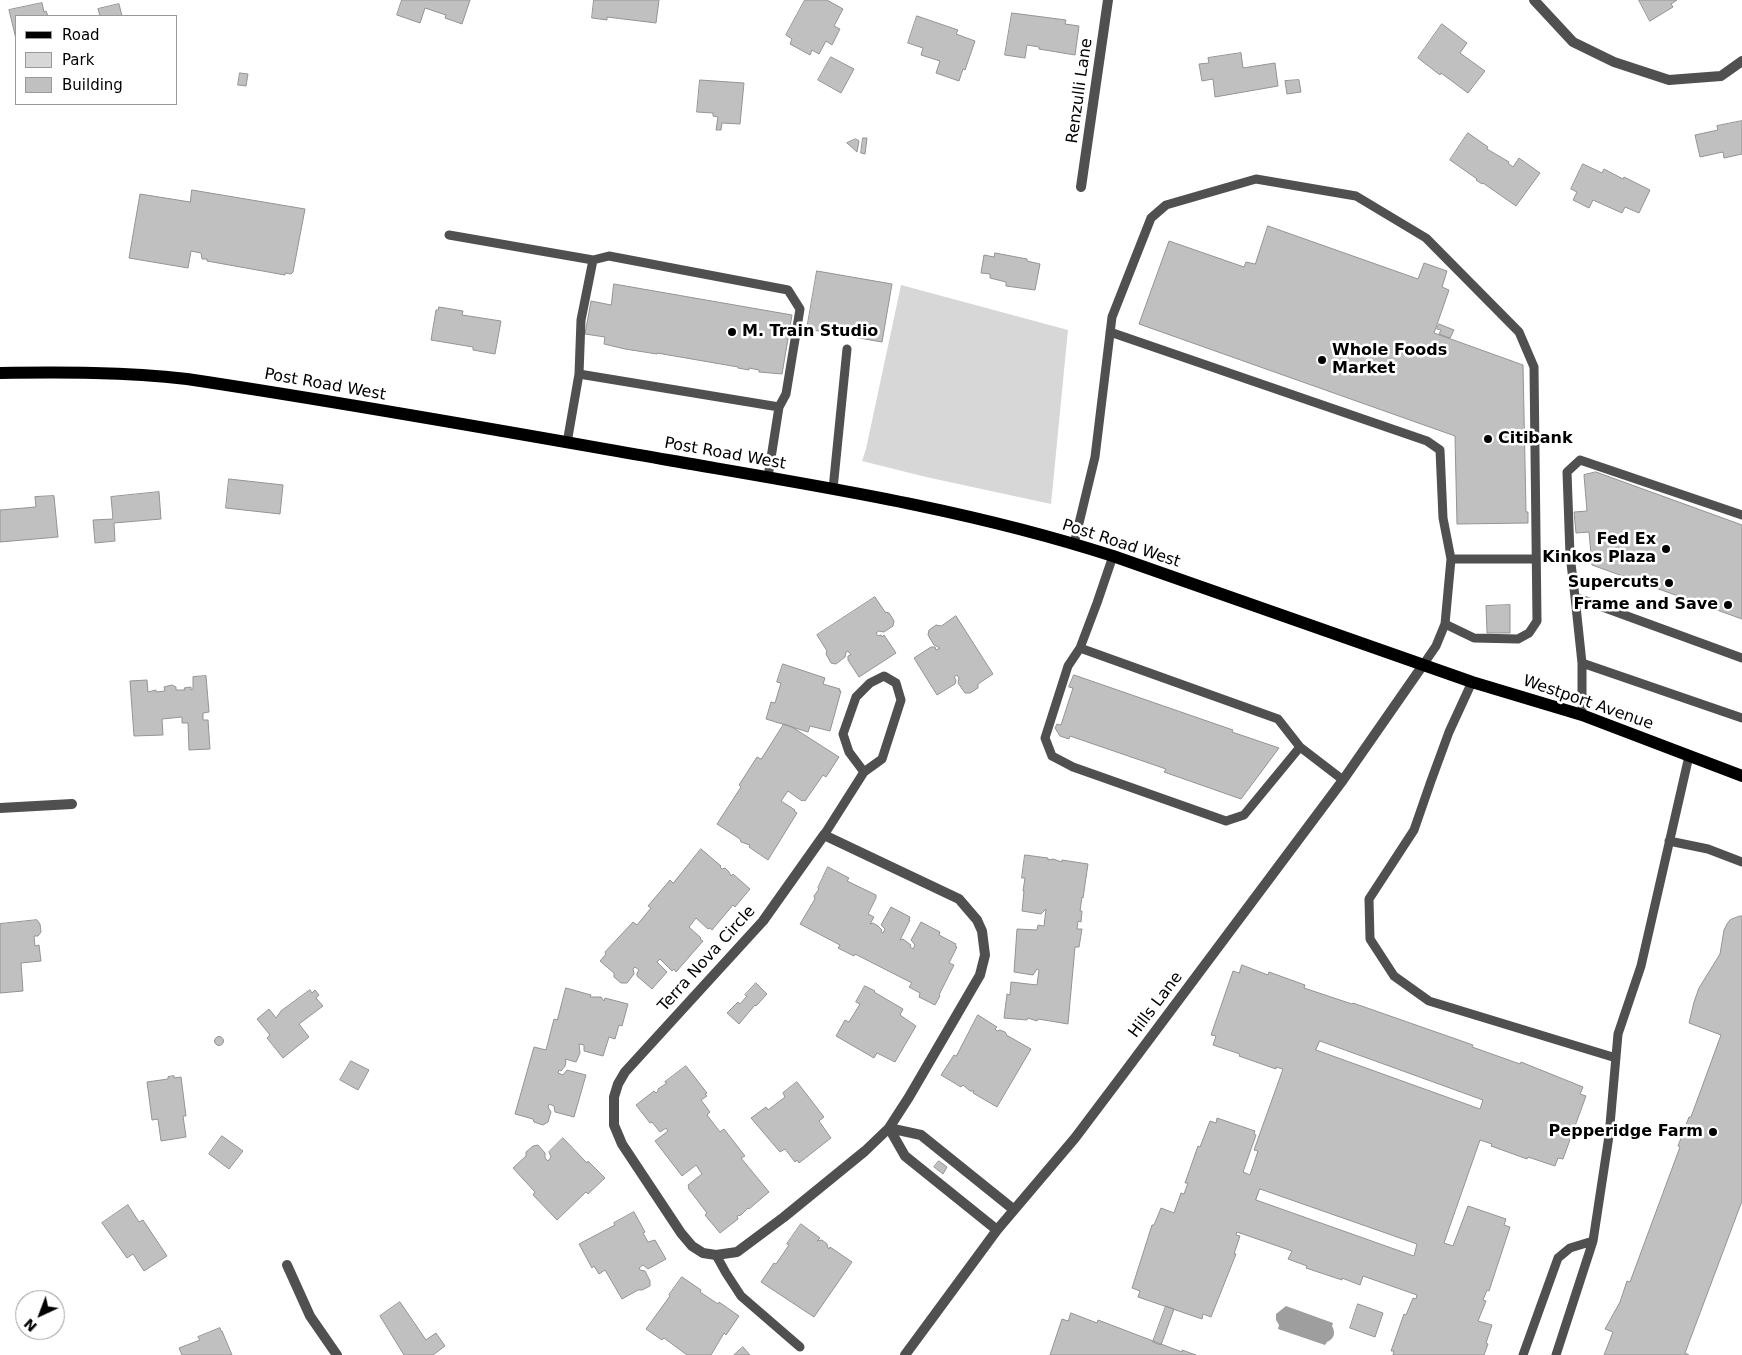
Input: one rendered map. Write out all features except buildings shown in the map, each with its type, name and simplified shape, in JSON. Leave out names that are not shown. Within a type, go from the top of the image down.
[{"type":"main road","name":"Post Road West","points":[[0,373],[96,372],[147,374],[187,379],[833,489],[965,515],[1113,556],[1423,665]]},
{"type":"main road","name":"Westport Avenue","points":[[1423,665],[1472,682],[1582,715],[1742,776]]},
{"type":"street","name":"Renzulli Lane","points":[[1081,187],[1108,0]]},
{"type":"street","points":[[1534,0],[1573,42],[1614,62],[1670,80],[1721,76],[1742,61]]},
{"type":"street","name":"Hills Lane","points":[[905,1355],[996,1230],[1075,1138],[1343,780],[1423,665]]},
{"type":"street","points":[[0,808],[72,804]]},
{"type":"street","points":[[716,1255],[737,1252],[754,1240],[857,1157],[889,1128],[980,975],[984,955],[982,931],[969,908],[955,896],[824,835]]},
{"type":"street","name":"Terra Nova Circle","points":[[716,1255],[703,1253],[692,1246],[667,1213],[632,1160],[622,1144],[614,1125],[614,1097],[618,1084],[625,1072],[763,922],[824,835]]},
{"type":"street","points":[[889,1128],[922,1135],[1013,1209]]},
{"type":"street","points":[[889,1128],[905,1156],[996,1230]]},
{"type":"street","points":[[287,1265],[310,1316],[337,1355]]},
{"type":"lane","points":[[1074,544],[1095,457],[1112,317],[1151,218],[1166,205],[1256,178],[1356,196],[1426,238],[1519,332],[1534,367],[1537,621],[1529,633],[1518,638],[1474,638],[1445,624]]},
{"type":"lane","points":[[449,235],[593,260],[609,256],[788,290],[800,309],[786,394],[779,407],[768,478]]},
{"type":"lane","points":[[567,443],[579,374],[581,320],[593,260]]},
{"type":"lane","points":[[1110,332],[1428,441],[1440,450],[1443,518],[1451,558],[1445,624],[1436,646],[1423,665]]},
{"type":"lane","points":[[833,489],[848,349]]},
{"type":"lane","points":[[579,374],[779,407]]},
{"type":"lane","points":[[1582,715],[1582,663],[1570,555],[1567,472],[1580,460],[1742,515]]},
{"type":"lane","points":[[1113,556],[1080,648],[1068,666],[1045,738],[1052,756],[1073,767],[1226,821],[1244,815],[1300,747]]},
{"type":"lane","points":[[1451,558],[1536,559]]},
{"type":"lane","points":[[1575,598],[1742,658]]},
{"type":"lane","points":[[1080,648],[1278,719],[1300,747],[1343,780]]},
{"type":"lane","points":[[1582,663],[1742,718]]},
{"type":"lane","points":[[824,835],[864,772],[882,759],[901,700],[896,683],[884,676],[870,683],[856,697],[843,734],[849,752],[864,772]]},
{"type":"lane","points":[[1472,682],[1430,780],[1414,830],[1369,899],[1370,939],[1394,976],[1430,1001],[1616,1058]]},
{"type":"lane","points":[[1556,1355],[1592,1241],[1609,1136],[1618,1034],[1641,966],[1689,756]]},
{"type":"lane","points":[[1669,841],[1708,849],[1742,862]]},
{"type":"lane","points":[[1523,1355],[1558,1258],[1570,1248],[1592,1241]]},
{"type":"lane","points":[[716,1255],[741,1296],[800,1347]]},
{"type":"green space","points":[[901,285],[1068,330],[1051,504],[862,461]]},
{"type":"shaded area","points":[[1286,1306],[1333,1323],[1333,1337],[1325,1345],[1278,1329],[1279,1325],[1276,1320],[1276,1314]]},
{"type":"place","name":"M. Train Studio","points":[[732,332]]},
{"type":"place","name":"Whole Foods Market","points":[[1322,360]]},
{"type":"place","name":"Citibank","points":[[1488,439]]},
{"type":"place","name":"Fed Ex Kinkos Plaza","points":[[1666,549]]},
{"type":"place","name":"Supercuts","points":[[1669,583]]},
{"type":"place","name":"Frame and Save","points":[[1728,605]]},
{"type":"place","name":"Pepperidge Farm","points":[[1713,1132]]}]
